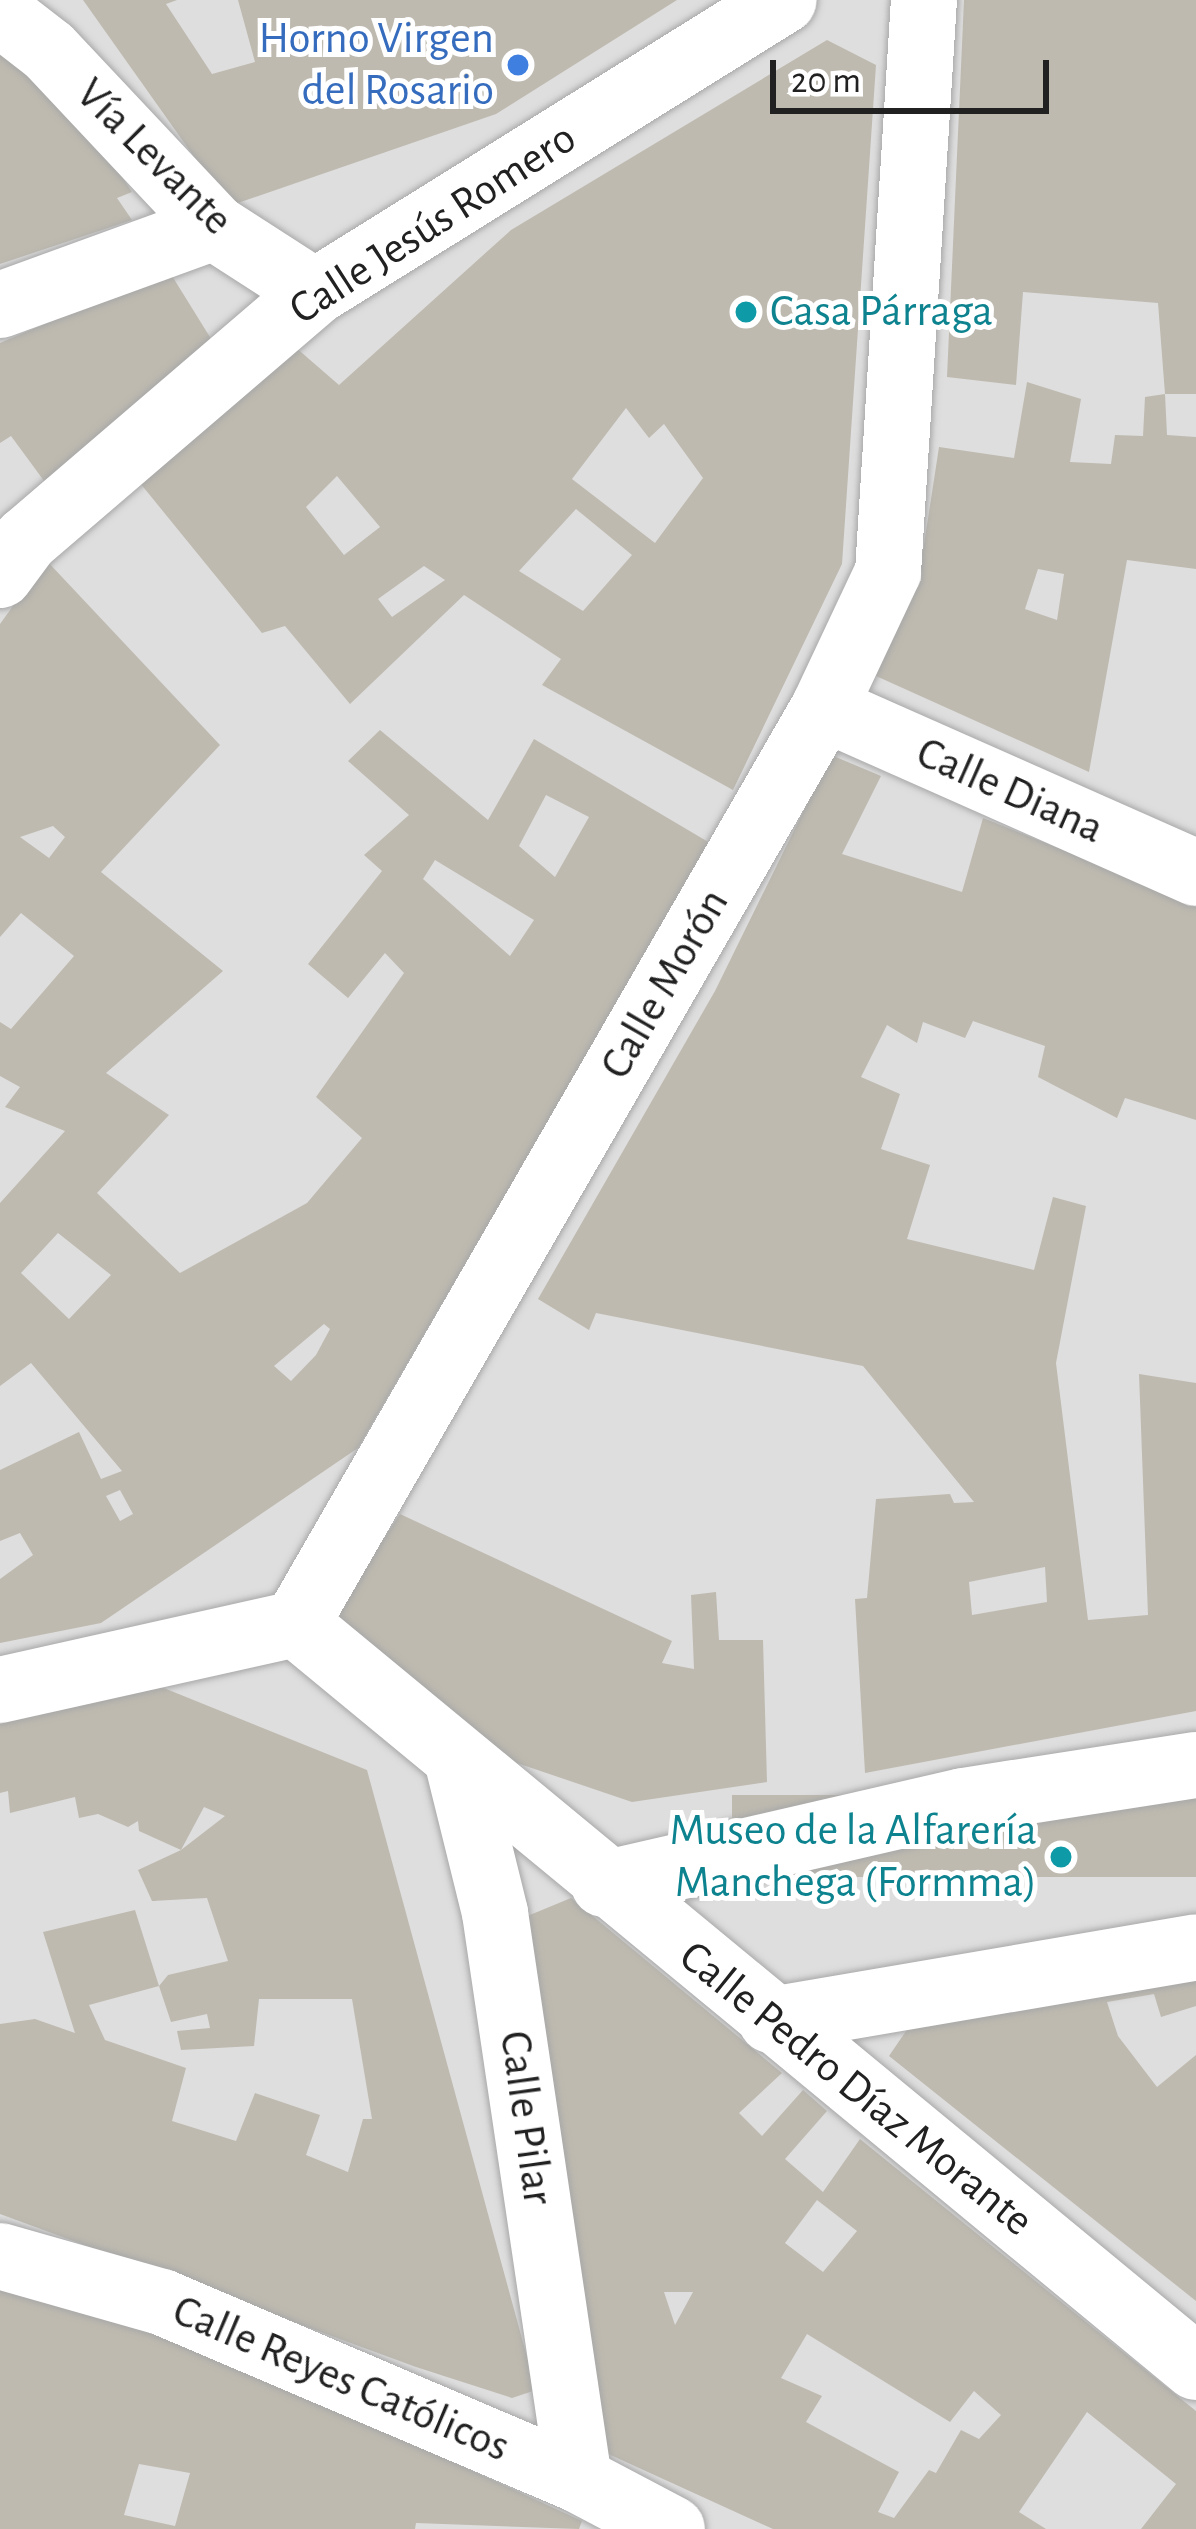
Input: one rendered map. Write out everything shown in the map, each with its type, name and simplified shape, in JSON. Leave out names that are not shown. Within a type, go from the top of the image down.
[{"type":"street","name":"Calle Jesús Romero","points":[[0,575],[26,540],[315,292],[784,0]]},
{"type":"street","name":"Calle Morón","points":[[296,1624],[824,708],[888,572],[924,0]]},
{"type":"street","name":"Vía Levante","points":[[0,13],[49,51],[214,227],[315,292]]},
{"type":"street","points":[[0,305],[214,227]]},
{"type":"street","name":"Calle Diana","points":[[824,708],[1196,873]]},
{"type":"street","points":[[0,1690],[296,1624]]},
{"type":"street","name":"Calle Pedro Díaz Morante","points":[[296,1624],[604,1884],[1196,2367]]},
{"type":"street","name":"Calle Pilar","points":[[457,1759],[495,1913],[579,2480]]},
{"type":"street","points":[[604,1884],[963,1801],[1196,1766]]},
{"type":"street","points":[[771,2020],[1196,1947]]},
{"type":"street","name":"Calle Reyes Católicos","points":[[0,2256],[161,2302],[579,2480],[672,2529]]},
{"type":"shaded area","points":[[0,0],[1196,0],[1196,2529],[0,2529]]},
{"type":"building","points":[[83,0],[177,0],[166,4],[212,74],[255,62],[238,0],[677,0],[496,114],[229,206]]},
{"type":"building","points":[[964,0],[1196,0],[1196,394],[1165,394],[1158,303],[1023,292],[1016,385],[947,377]]},
{"type":"building","points":[[0,39],[46,63],[132,192],[117,198],[132,220],[0,264]]},
{"type":"building","points":[[827,40],[876,65],[842,564],[733,790],[542,685],[561,659],[464,595],[350,704],[285,626],[262,633],[140,483],[294,346],[339,385],[511,230]],"holes":[[[626,408],[649,438],[664,424],[703,478],[655,543],[572,479]],[[337,476],[380,527],[344,555],[306,507]],[[576,509],[632,555],[583,611],[519,571]],[[424,566],[445,580],[392,617],[378,599]]]},
{"type":"building","points":[[169,271],[213,342],[50,489],[11,436],[0,443],[0,343]]},
{"type":"building","points":[[1027,382],[1081,399],[1070,462],[1111,464],[1115,435],[1143,436],[1145,397],[1165,394],[1167,435],[1196,437],[1196,569],[1127,560],[1089,772],[876,676],[923,551],[939,447],[1014,458]],"holes":[[[1038,569],[1064,574],[1057,620],[1025,609]]]},
{"type":"building","points":[[46,560],[220,745],[101,872],[223,971],[106,1073],[169,1115],[97,1193],[180,1273],[307,1203],[362,1138],[316,1097],[404,973],[385,953],[348,998],[308,964],[382,871],[364,855],[409,815],[348,761],[380,730],[488,820],[534,739],[710,843],[358,1448],[101,1623],[0,1643],[0,1579],[33,1555],[20,1533],[0,1541],[0,1470],[79,1432],[101,1479],[122,1471],[31,1363],[0,1386],[0,1203],[65,1131],[5,1107],[20,1087],[0,1076],[0,1022],[11,1029],[74,956],[21,913],[0,937],[0,624]],"holes":[[[546,795],[589,817],[555,877],[519,846]],[[53,826],[65,837],[49,858],[20,837]],[[435,860],[534,920],[510,956],[423,879]],[[58,1233],[111,1275],[69,1319],[21,1273]],[[324,1324],[330,1329],[316,1355],[291,1381],[274,1366]],[[120,1490],[133,1514],[120,1521],[106,1496]]]},
{"type":"building","points":[[831,755],[881,776],[842,854],[962,892],[983,818],[1196,903],[1196,1120],[1125,1098],[1117,1118],[1038,1077],[1045,1046],[973,1021],[965,1038],[923,1022],[917,1043],[887,1025],[861,1077],[900,1094],[881,1149],[930,1165],[907,1239],[1034,1270],[1053,1197],[1086,1206],[1056,1363],[1088,1620],[1148,1615],[1139,1374],[1196,1383],[1196,1711],[865,1773],[855,1599],[867,1598],[876,1499],[950,1494],[954,1503],[974,1502],[863,1366],[596,1313],[589,1330],[538,1299],[715,991]],"holes":[[[1045,1567],[1047,1602],[972,1615],[969,1582]]]},
{"type":"building","points":[[400,1514],[672,1641],[662,1663],[694,1669],[691,1595],[716,1592],[719,1640],[763,1640],[767,1782],[632,1802],[505,1759],[327,1623]]},
{"type":"building","points":[[144,1680],[367,1770],[536,2390],[512,2398],[416,2367],[0,2214],[0,2024],[35,2019],[75,2033],[43,1932],[135,1910],[159,1986],[168,1975],[228,1961],[207,1898],[152,1901],[138,1870],[181,1850],[139,1831],[138,1821],[128,1827],[98,1814],[79,1818],[75,1797],[10,1813],[8,1791],[0,1793],[0,1716]],"holes":[[[204,1807],[225,1816],[181,1850]],[[159,1986],[171,2022],[207,2014],[210,2028],[177,2031],[181,2050],[254,2046],[259,1999],[352,1999],[372,2119],[363,2119],[348,2172],[306,2155],[320,2115],[255,2093],[236,2141],[172,2121],[186,2068],[105,2040],[89,2005]]]},
{"type":"building","points":[[732,1795],[1196,1795],[1196,1877],[732,1877]]},
{"type":"building","points":[[571,1898],[782,2073],[739,2113],[762,2136],[803,2090],[827,2111],[785,2159],[823,2192],[860,2139],[1196,2411],[1196,2529],[1141,2529],[1176,2484],[1087,2412],[1019,2512],[1046,2529],[773,2529],[604,2452],[508,1924]],"holes":[[[817,2200],[857,2231],[823,2272],[785,2243]],[[664,2292],[693,2292],[675,2325]],[[807,2334],[950,2422],[974,2391],[1001,2415],[979,2439],[961,2430],[936,2473],[929,2470],[894,2518],[878,2512],[899,2472],[806,2422],[822,2396],[781,2378]]]},
{"type":"building","points":[[1196,1966],[1196,2006],[1161,2017],[1154,1994],[1107,2002],[1118,2036],[1157,2087],[1196,2055],[1196,2301],[889,2056],[921,2009]]},
{"type":"building","points":[[0,2271],[340,2410],[582,2521],[579,2529],[416,2523],[415,2529],[0,2529]],"holes":[[[139,2464],[190,2473],[175,2526],[124,2515]]]},
{"type":"place","name":"Horno Virgen del Rosario","points":[[518,65]]},
{"type":"place","name":"Casa Párraga","points":[[746,312]]},
{"type":"place","name":"Museo de la Alfarería Manchega (Formma)","points":[[1061,1857]]}]
